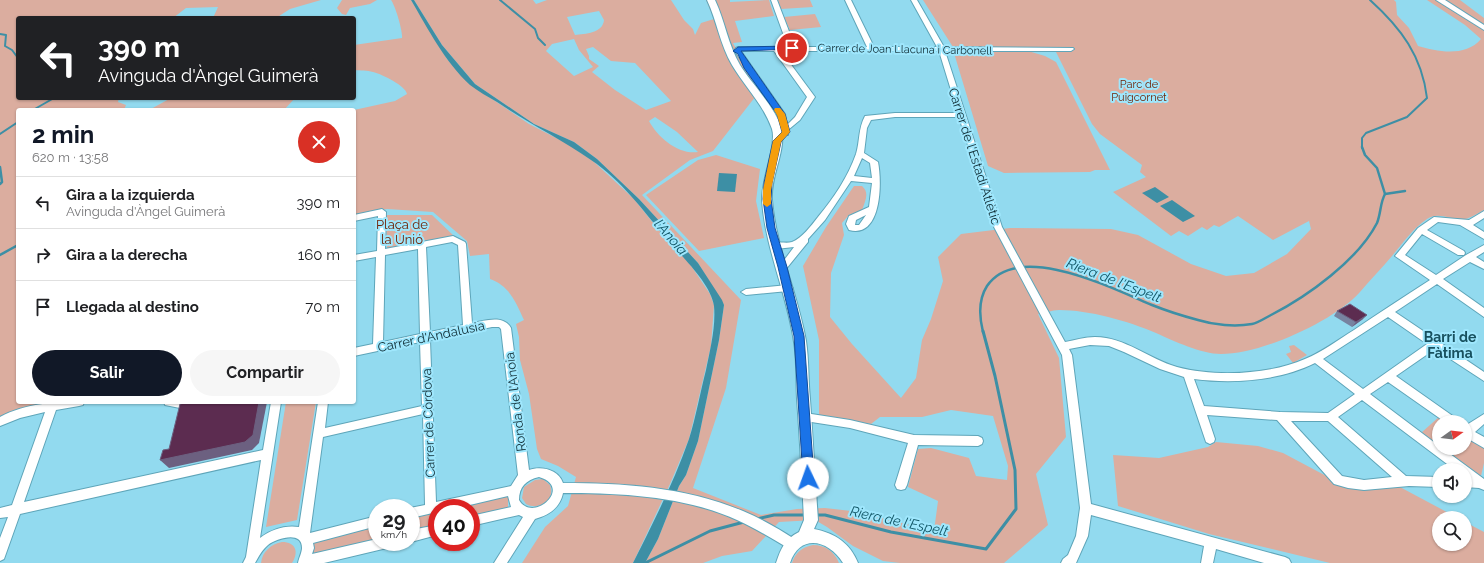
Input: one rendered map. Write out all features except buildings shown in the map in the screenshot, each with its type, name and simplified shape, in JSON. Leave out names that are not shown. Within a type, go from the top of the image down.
[{"type":"street","points":[[711,0],[733,50],[736,65],[781,129]]},
{"type":"street","points":[[774,0],[792,48]]},
{"type":"street","points":[[848,0],[871,48]]},
{"type":"street","name":"Carrer de l'Estadi Atlètic","points":[[914,0],[941,48],[961,115],[998,227],[1067,355],[1086,508],[1082,536],[1071,562]]},
{"type":"street","points":[[1440,0],[1484,26]]},
{"type":"street","points":[[1448,0],[1484,26]]},
{"type":"street","points":[[1452,0],[1484,26]]},
{"type":"street","points":[[775,48],[811,97],[795,123],[781,129],[766,191],[768,214],[783,267],[800,342],[805,417],[807,528],[787,551],[783,563]]},
{"type":"street","name":"Carrer de Joan Llacuna i Carbonell","points":[[733,50],[775,48],[1071,49]]},
{"type":"street","points":[[776,246],[796,244],[828,210],[850,178],[860,154],[862,128],[868,118],[895,115],[961,115]]},
{"type":"street","points":[[860,154],[874,162],[877,173],[874,199],[871,210]]},
{"type":"street","points":[[850,178],[876,181]]},
{"type":"street","points":[[356,218],[382,212],[378,347]]},
{"type":"street","points":[[1484,214],[1470,223],[1436,219],[1421,230],[1399,256],[1436,279],[1484,313]]},
{"type":"street","points":[[1463,223],[1484,236]]},
{"type":"street","points":[[1421,230],[1484,266]]},
{"type":"street","points":[[783,267],[802,246],[808,233]]},
{"type":"street","points":[[356,258],[453,239],[462,244],[468,328]]},
{"type":"street","name":"Carrer de Còrdova","points":[[422,245],[431,499]]},
{"type":"street","points":[[1063,346],[1089,341],[1107,342],[1188,375],[1209,378],[1229,377],[1290,369],[1316,359],[1436,279],[1465,255],[1484,248]]},
{"type":"street","points":[[746,292],[788,288]]},
{"type":"street","points":[[1388,312],[1484,377]]},
{"type":"street","name":"Carrer d'Andalusia","points":[[356,352],[492,323],[502,324],[506,328]]},
{"type":"street","name":"Ronda de l'Anoia","points":[[506,328],[524,477]]},
{"type":"street","points":[[1200,410],[1280,416],[1330,417],[1434,344]]},
{"type":"street","points":[[1316,359],[1453,463]]},
{"type":"street","points":[[1188,375],[1210,439]]},
{"type":"street","points":[[1388,376],[1443,415]]},
{"type":"street","points":[[0,422],[9,416],[20,413],[68,404]]},
{"type":"street","points":[[180,404],[193,404]]},
{"type":"street","points":[[250,559],[266,454],[276,404]]},
{"type":"street","points":[[304,563],[308,554],[309,546],[306,537],[323,404]]},
{"type":"street","points":[[0,555],[52,407]]},
{"type":"street","points":[[318,434],[428,409]]},
{"type":"street","points":[[1280,416],[1338,480],[1351,484],[1373,486],[1404,481],[1432,482]]},
{"type":"street","points":[[805,417],[850,424],[914,440],[978,441]]},
{"type":"street","points":[[1330,417],[1404,481]]},
{"type":"street","points":[[1472,427],[1484,418]]},
{"type":"street","points":[[1472,435],[1484,443]]},
{"type":"street","points":[[902,485],[914,440]]},
{"type":"street","points":[[0,513],[266,454]]},
{"type":"street","points":[[480,519],[520,510],[532,513],[539,512],[552,506],[559,494],[559,488],[555,478],[546,473],[539,472],[524,477],[514,490],[514,501],[520,510]]},
{"type":"street","points":[[1472,477],[1482,484]]},
{"type":"street","points":[[1472,483],[1482,484]]},
{"type":"street","points":[[559,488],[635,491],[670,495],[729,510],[777,533],[807,528],[839,545],[847,554],[850,563]]},
{"type":"street","points":[[472,499],[514,490]]},
{"type":"street","points":[[1086,508],[1285,563]]},
{"type":"street","points":[[500,563],[532,513]]},
{"type":"street","points":[[250,559],[260,544],[273,535],[290,530],[298,532],[306,537],[368,523]]},
{"type":"street","points":[[1207,563],[1211,543]]},
{"type":"street","points":[[304,563],[368,547]]},
{"type":"green space","points":[[0,0],[321,0],[290,9],[279,16],[214,16],[218,7],[186,8],[176,16],[16,16],[16,100],[118,100],[118,102],[126,105],[125,108],[16,108],[16,404],[49,404],[0,417]]},
{"type":"green space","points":[[342,0],[377,0],[370,4],[350,8],[346,15],[342,14],[337,8]]},
{"type":"green space","points":[[391,0],[411,0],[447,59],[470,84],[529,124],[566,143],[593,161],[634,199],[666,239],[690,264],[710,294],[714,305],[711,346],[689,439],[670,484],[633,563],[522,563],[545,527],[568,506],[576,477],[558,466],[541,459],[537,449],[529,394],[520,360],[519,337],[516,324],[524,320],[518,307],[512,296],[503,286],[490,279],[489,254],[470,256],[467,241],[433,212],[387,209],[356,215],[356,110],[395,101],[407,94],[403,87],[382,75],[371,71],[356,70],[356,45],[402,38],[395,7]]},
{"type":"green space","name":"Parc de Puigcornet","points":[[414,0],[533,0],[536,4],[547,0],[671,0],[684,20],[693,29],[695,35],[701,23],[714,19],[706,0],[730,0],[730,2],[769,0],[774,16],[735,21],[742,42],[733,43],[759,92],[713,151],[690,160],[642,195],[741,300],[726,388],[693,488],[761,515],[797,509],[825,508],[860,512],[934,531],[938,501],[908,487],[918,449],[931,448],[969,458],[976,476],[1007,480],[1008,466],[993,416],[951,410],[922,417],[880,417],[871,424],[819,415],[819,340],[803,266],[826,227],[854,186],[862,186],[866,191],[866,197],[862,210],[849,215],[842,223],[844,235],[831,273],[830,317],[852,344],[901,398],[916,378],[922,340],[931,319],[943,281],[938,257],[961,234],[1010,228],[1111,229],[1138,235],[1191,264],[1226,276],[1254,273],[1287,254],[1311,229],[1309,221],[1273,240],[1238,216],[1219,227],[1214,225],[1207,230],[1202,227],[1188,236],[1179,231],[1171,236],[1113,192],[1146,177],[1140,172],[1142,165],[1100,134],[1092,124],[1054,48],[953,47],[923,0],[1394,0],[1396,2],[1397,15],[1409,28],[1418,46],[1451,52],[1468,49],[1481,39],[1465,25],[1427,0],[1460,0],[1484,18],[1484,210],[1465,219],[1436,216],[1427,219],[1412,232],[1360,292],[1348,303],[1315,325],[1256,349],[1237,353],[1221,354],[1205,352],[1133,324],[1095,314],[1071,310],[1054,310],[1038,314],[1059,358],[1066,437],[1036,474],[1048,525],[1004,563],[900,563],[883,561],[853,546],[815,520],[779,522],[752,551],[722,556],[703,563],[645,563],[658,539],[679,486],[686,475],[698,441],[719,340],[724,305],[698,263],[639,199],[597,159],[574,142],[534,124],[475,84],[442,45]],"holes":[[[599,11],[604,20],[603,24],[597,30],[575,35],[567,17]],[[574,39],[579,50],[593,67],[574,76],[546,51],[552,44]],[[593,47],[611,61],[635,63],[671,101],[646,110],[615,90],[592,72],[599,66],[589,59],[586,49]],[[655,117],[677,132],[698,152],[684,151],[670,144],[663,139],[649,121]]]},
{"type":"green space","points":[[778,0],[810,0],[813,7],[781,9]]},
{"type":"green space","points":[[815,14],[821,27],[790,30],[784,17]]},
{"type":"green space","points":[[1028,51],[1045,56],[1056,62],[1110,170],[1095,170],[1090,172],[1004,173],[988,166],[954,53]]},
{"type":"green space","points":[[167,100],[293,100],[286,108],[153,108]]},
{"type":"green space","points":[[716,155],[760,169],[756,201],[764,238],[699,251],[646,195],[698,160]]},
{"type":"green space","name":"Plaça de la Unió","points":[[386,215],[432,215],[455,237],[387,249]]},
{"type":"green space","points":[[1294,345],[1307,355],[1293,363],[1286,354],[1291,352],[1289,346]]},
{"type":"green space","points":[[286,404],[316,404],[297,520],[266,527]]},
{"type":"green space","points":[[1432,423],[1432,441],[1421,433]]},
{"type":"green space","points":[[1472,439],[1484,448],[1484,463],[1481,476],[1472,470],[1472,463],[1463,463],[1452,455],[1472,455]]},
{"type":"green space","points":[[1216,442],[1258,446],[1283,453],[1347,487],[1374,489],[1398,486],[1445,511],[1432,511],[1432,551],[1472,551],[1472,526],[1484,532],[1484,563],[1330,563],[1209,534],[1118,506],[1113,455],[1159,458],[1208,447]]},
{"type":"green space","points":[[543,479],[550,485],[551,495],[545,503],[541,505],[531,506],[526,504],[522,498],[524,487],[535,480]]},
{"type":"green space","points":[[508,494],[508,509],[480,517],[480,500]]},
{"type":"green space","points":[[428,512],[428,529],[420,531],[420,514]]},
{"type":"green space","points":[[368,526],[368,543],[312,557],[314,539]]},
{"type":"green space","points":[[282,542],[287,542],[295,548],[296,552],[292,563],[261,563],[263,555],[268,549]]},
{"type":"green space","points":[[813,545],[821,546],[832,552],[839,563],[792,563],[795,556],[800,551]]},
{"type":"water","name":"l'Anoia","points":[[411,0],[414,0],[442,45],[475,84],[534,124],[574,142],[597,159],[639,199],[698,263],[722,300],[724,305],[719,340],[698,441],[686,475],[679,486],[658,539],[645,563],[633,563],[670,487],[694,422],[712,338],[714,306],[712,297],[694,270],[640,206],[622,186],[602,168],[580,152],[483,94],[470,85],[445,56]]},
{"type":"water","points":[[719,173],[737,174],[735,192],[717,191]]},
{"type":"water","points":[[1155,187],[1169,197],[1157,203],[1142,193]]},
{"type":"water","points":[[1172,200],[1195,216],[1183,222],[1160,206]]},
{"type":"waterway","points":[[500,0],[535,29],[538,38],[545,45]]},
{"type":"waterway","name":"Riera de l'Espelt","points":[[1362,147],[1362,138],[1366,133],[1407,117],[1427,98],[1424,83],[1415,56],[1400,32],[1370,0]]},
{"type":"waterway","points":[[0,34],[6,35],[5,46],[12,50],[16,55]]},
{"type":"waterway","points":[[36,108],[50,100]]},
{"type":"waterway","points":[[0,134],[16,123]]},
{"type":"waterway","name":"Riera de l'Espelt","points":[[1362,147],[1365,155],[1377,168],[1385,194]]},
{"type":"waterway","points":[[0,167],[2,182],[0,184]]},
{"type":"waterway","points":[[1385,194],[1405,191]]},
{"type":"waterway","name":"Riera de l'Espelt","points":[[983,332],[980,308],[984,291],[987,286],[1001,273],[1021,267],[1043,268],[1067,272],[1115,289],[1152,305],[1204,322],[1225,325],[1252,324],[1259,322],[1316,287],[1331,276],[1358,250],[1369,237],[1377,223],[1385,194]]},
{"type":"waterway","points":[[0,255],[16,246]]},
{"type":"waterway","name":"Riera de l'Espelt","points":[[814,515],[825,515],[891,532],[986,549],[1016,509],[1015,470],[995,376],[983,331]]},
{"type":"waterway","name":"Riera de l'Espelt","points":[[757,519],[774,515],[805,515]]},
{"type":"waterway","name":"Riera de l'Espelt","points":[[645,563],[710,531],[744,522]]},
{"type":"slow traffic","points":[[767,204],[767,190],[777,141],[786,132],[781,114],[777,110]]},
{"type":"district","name":"Barri de Fàtima","points":[[1450,346]]},
{"type":"route","points":[[792,48],[738,49],[737,51],[739,51],[748,68],[766,95],[781,114],[786,132],[777,141],[766,191],[771,228],[783,267],[800,342],[808,478]]}]
